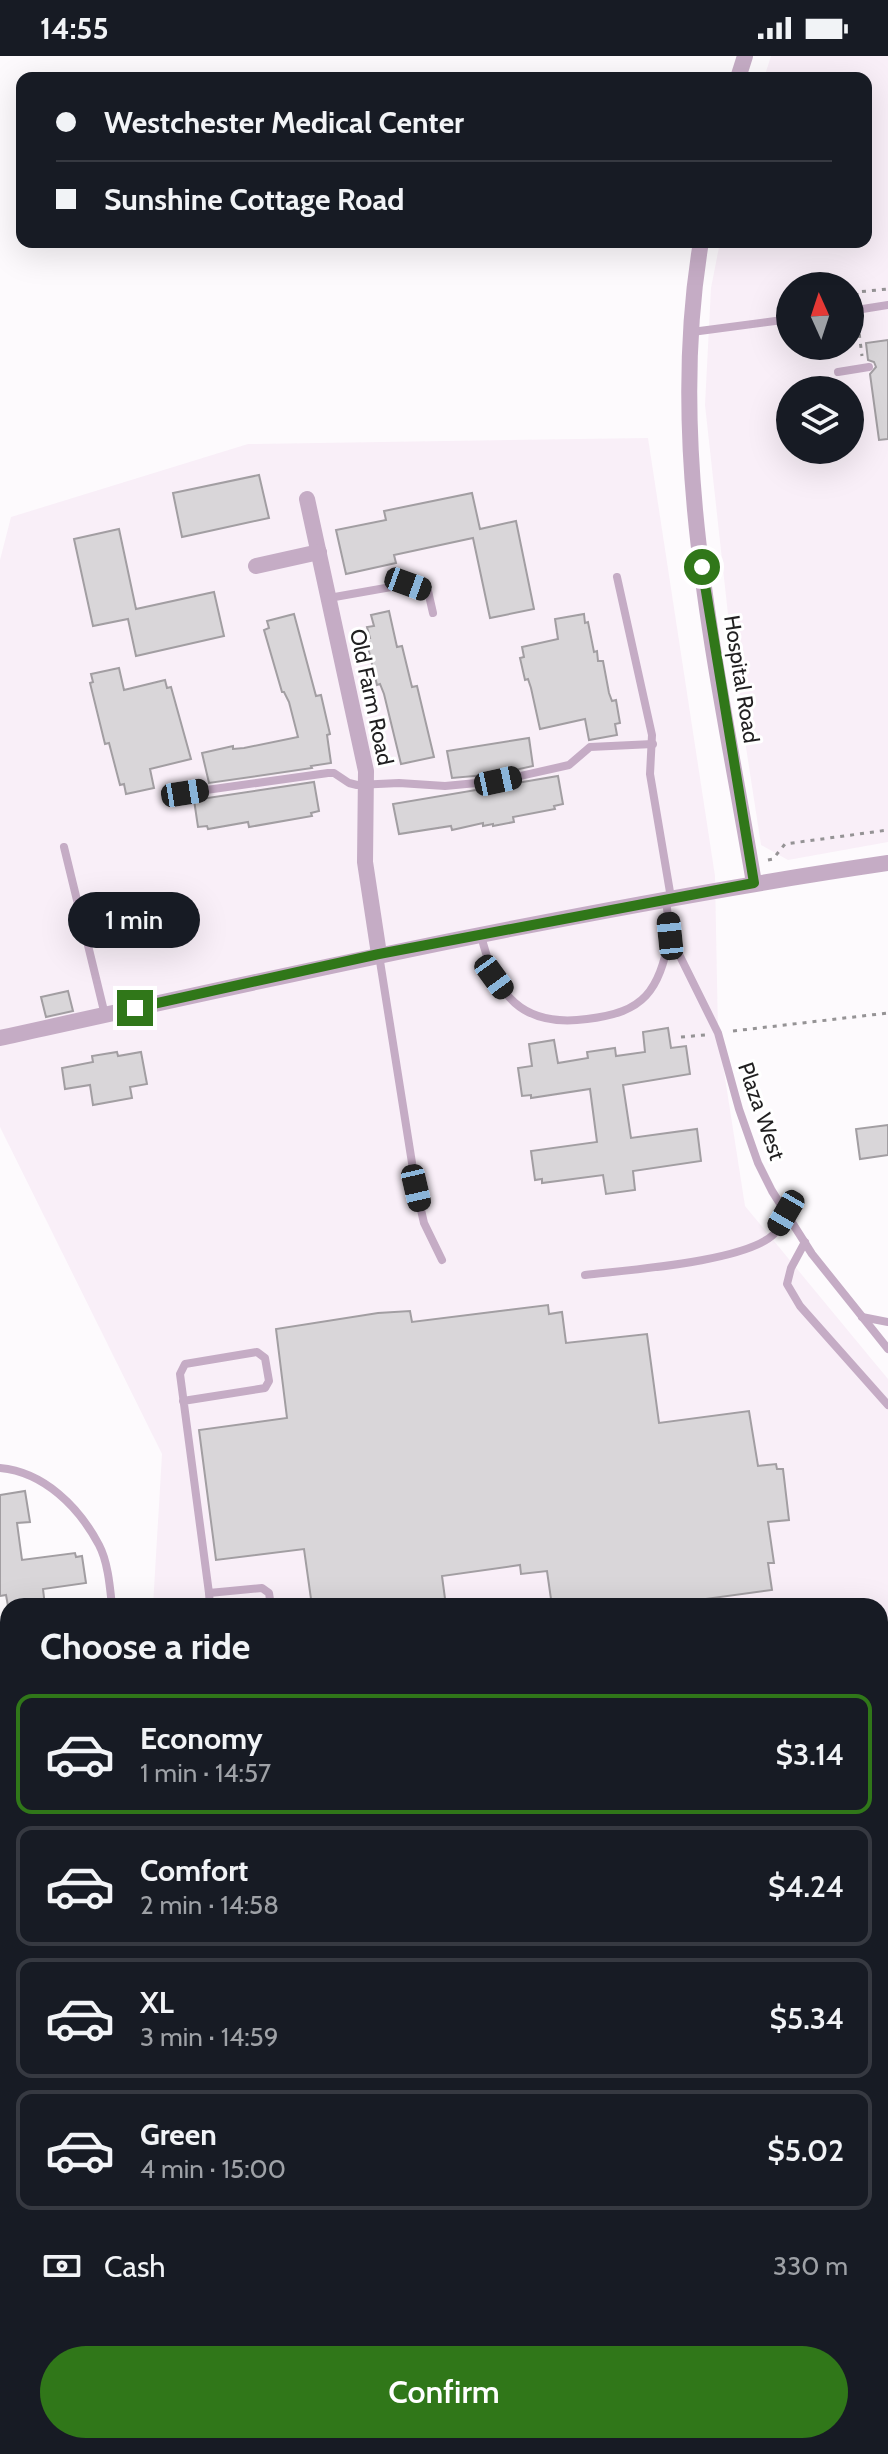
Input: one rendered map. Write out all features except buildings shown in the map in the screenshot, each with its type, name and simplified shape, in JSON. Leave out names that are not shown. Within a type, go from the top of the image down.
[{"type":"street","name":"Hospital Road","points":[[700,248],[691,332],[690,407],[698,540],[752,874]]},
{"type":"street","name":"Old Farm Road","points":[[307,499],[366,771],[365,862],[379,954]]},
{"type":"street","points":[[256,566],[319,552]]},
{"type":"street","points":[[0,1038],[379,954],[669,898],[752,874],[888,863]]},
{"type":"lane","points":[[864,309],[888,305]]},
{"type":"lane","points":[[691,332],[776,321]]},
{"type":"lane","points":[[838,372],[869,367]]},
{"type":"lane","name":"Plaza West","points":[[617,577],[653,744],[650,774],[669,898],[670,936],[718,1033],[758,1163],[805,1242],[888,1349]]},
{"type":"lane","points":[[329,598],[408,584],[428,591],[433,613]]},
{"type":"lane","points":[[185,793],[328,773],[334,773],[351,784],[445,786],[498,781],[569,765],[590,747],[653,744]]},
{"type":"lane","points":[[64,847],[105,1015]]},
{"type":"lane","points":[[481,934],[494,977],[515,1003],[530,1014],[564,1022],[615,1016],[634,1008],[658,977],[670,936]]},
{"type":"lane","points":[[379,954],[416,1188],[424,1223],[442,1260]]},
{"type":"lane","points":[[585,1275],[705,1260],[749,1247],[773,1235],[786,1213]]},
{"type":"lane","points":[[805,1242],[791,1268],[787,1284],[800,1306],[888,1405]]},
{"type":"lane","points":[[861,1316],[888,1322]]},
{"type":"lane","points":[[183,1401],[265,1388],[269,1381],[265,1358],[257,1352],[185,1364],[180,1374],[183,1401],[209,1598]]},
{"type":"lane","points":[[0,1468],[25,1472],[56,1490],[77,1512],[100,1547],[110,1598]]},
{"type":"lane","points":[[209,1593],[262,1588],[269,1593],[270,1598]]},
{"type":"path","points":[[752,874],[773,859],[785,844],[888,830]]},
{"type":"path","points":[[681,1037],[888,1013]]},
{"type":"shaded area","points":[[771,56],[888,56],[888,842],[788,860],[761,845],[734,669],[705,405],[711,288],[719,248],[872,248],[872,72],[766,72]]},
{"type":"shaded area","points":[[648,438],[715,876],[718,1033],[745,1206],[888,1379],[888,1598],[153,1598],[162,1454],[0,1127],[0,560],[11,517],[248,444]]},
{"type":"route","points":[[135,1008],[379,954],[754,883],[702,567]]}]
